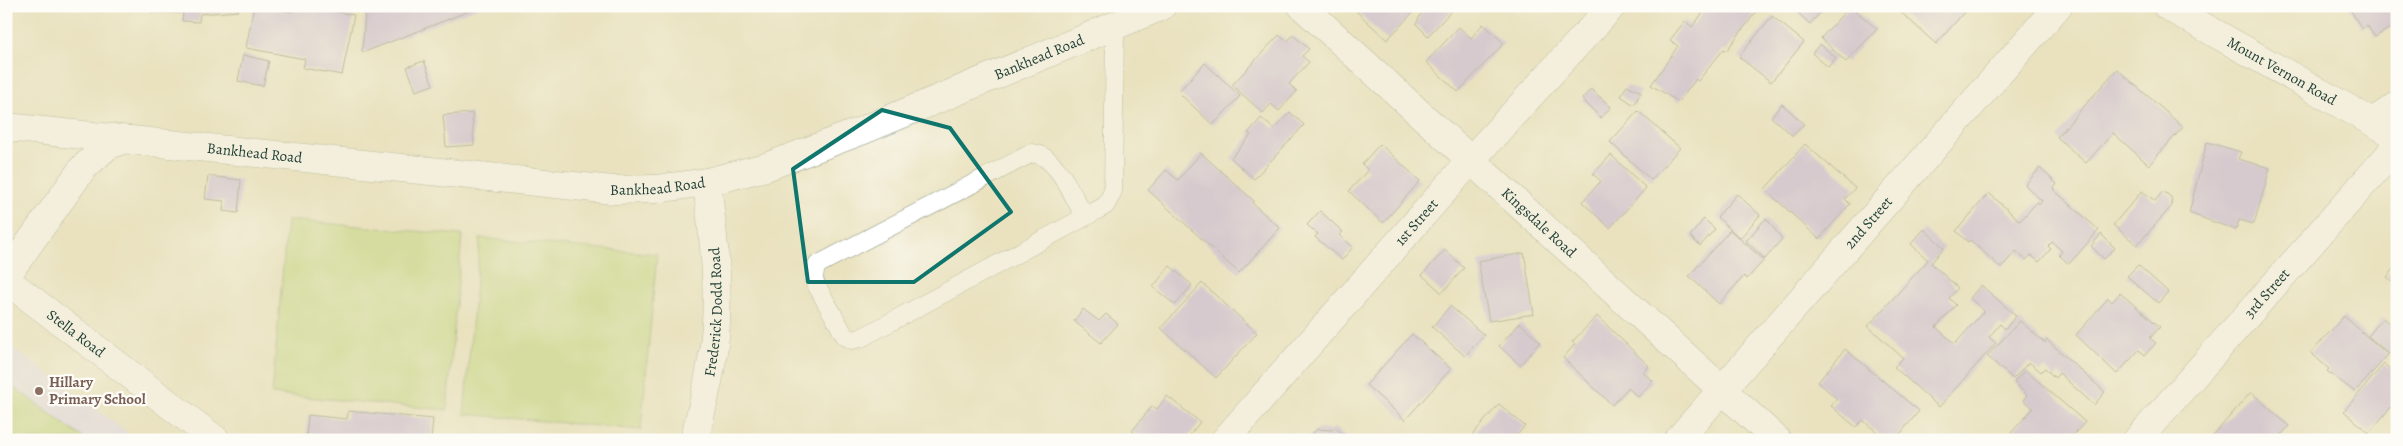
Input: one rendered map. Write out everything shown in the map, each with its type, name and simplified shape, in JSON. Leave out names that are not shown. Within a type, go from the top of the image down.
[{"type":"street","name":"Bankhead Road","points":[[6,127],[612,190],[656,189],[707,182],[766,167],[861,131],[1162,6]]},
{"type":"street","name":"Kingsdale Road","points":[[1302,6],[1777,440]]},
{"type":"street","name":"1st Street","points":[[1225,440],[1471,160],[1612,6]]},
{"type":"street","name":"2nd Street","points":[[1678,440],[2058,6]]},
{"type":"street","name":"Mount Vernon Road","points":[[2168,6],[2374,121],[2397,136]]},
{"type":"street","points":[[2374,121],[2397,106]]},
{"type":"street","points":[[6,276],[83,168],[107,146],[122,140]]},
{"type":"street","name":"3rd Street","points":[[2137,440],[2397,146]]},
{"type":"street","name":"Frederick Dodd Road","points":[[694,440],[705,398],[716,324],[714,251],[707,182]]},
{"type":"street","name":"Stella Road","points":[[6,280],[205,437]]},
{"type":"lane","points":[[1085,217],[1054,164],[1040,154],[1032,154],[817,265],[812,279],[845,336],[852,340],[861,338],[1085,217],[1106,205],[1113,191],[1115,26]]},
{"type":"highlighted area","points":[[882,110],[950,128],[1011,212],[914,282],[808,282],[793,169]]},
{"type":"shaded area","name":"Hillary Primary School","points":[[6,343],[136,439],[136,440],[6,440]]},
{"type":"green space","points":[[287,220],[462,235],[447,410],[272,394]]},
{"type":"green space","points":[[480,238],[657,254],[641,430],[464,414]]},
{"type":"green space","points":[[8,383],[86,440],[6,440],[6,386]]},
{"type":"building","points":[[151,6],[239,6],[238,11],[200,14],[199,22],[182,21],[183,13],[151,12]]},
{"type":"building","points":[[254,6],[292,12],[293,6],[305,6],[354,15],[342,75],[303,68],[305,59],[246,48]]},
{"type":"building","points":[[384,6],[482,6],[362,53],[365,14]]},
{"type":"building","points":[[1357,6],[1419,6],[1387,40],[1354,9]]},
{"type":"building","points":[[1425,6],[1456,6],[1428,36],[1416,24]]},
{"type":"building","points":[[1708,6],[1757,6],[1759,8],[1726,51],[1724,49],[1698,81],[1696,79],[1679,102],[1651,85],[1678,46],[1670,40],[1685,21],[1692,27]]},
{"type":"building","points":[[1791,6],[1826,6],[1810,24]]},
{"type":"building","points":[[1850,6],[1877,29],[1846,62],[1821,38]]},
{"type":"building","points":[[1894,6],[1967,6],[1968,8],[1936,44]]},
{"type":"building","points":[[2348,6],[2397,6],[2397,24],[2375,37],[2367,25],[2362,29]]},
{"type":"building","points":[[1772,16],[1804,42],[1771,82],[1739,57]]},
{"type":"building","points":[[1483,24],[1504,43],[1458,92],[1426,62],[1459,27],[1471,38]]},
{"type":"building","points":[[1279,35],[1287,42],[1293,35],[1309,49],[1302,56],[1309,62],[1289,84],[1297,91],[1279,111],[1271,104],[1263,113],[1232,85]]},
{"type":"building","points":[[1820,44],[1836,58],[1828,67],[1812,53]]},
{"type":"building","points":[[243,55],[269,61],[263,86],[238,81]]},
{"type":"building","points":[[424,61],[433,85],[416,91],[407,67]]},
{"type":"building","points":[[1205,63],[1240,96],[1213,125],[1178,92]]},
{"type":"building","points":[[2117,69],[2183,127],[2149,165],[2113,133],[2086,163],[2057,137]]},
{"type":"building","points":[[1627,85],[1641,92],[1634,105],[1621,96]]},
{"type":"building","points":[[1591,89],[1611,107],[1601,118],[1582,99]]},
{"type":"building","points":[[1782,104],[1804,124],[1793,136],[1771,117]]},
{"type":"building","points":[[1638,111],[1680,148],[1651,180],[1610,142]]},
{"type":"building","points":[[1290,112],[1304,125],[1254,179],[1231,158],[1251,135],[1248,133],[1261,118],[1274,129]]},
{"type":"building","points":[[472,113],[474,145],[446,147],[443,115]]},
{"type":"building","points":[[2207,142],[2241,152],[2238,159],[2270,168],[2254,224],[2239,220],[2236,230],[2189,213]]},
{"type":"building","points":[[1380,144],[1420,181],[1383,223],[1349,191],[1368,170],[1362,164]]},
{"type":"building","points":[[1805,144],[1855,188],[1845,199],[1850,204],[1819,239],[1765,189]]},
{"type":"building","points":[[1201,153],[1254,201],[1252,203],[1280,228],[1239,273],[1148,190],[1166,170],[1178,180]]},
{"type":"building","points":[[1611,155],[1646,188],[1610,228],[1582,202],[1601,181],[1593,174]]},
{"type":"building","points":[[2040,168],[2057,184],[2053,189],[2099,230],[2069,264],[2059,255],[2062,251],[2052,242],[2048,246],[2051,249],[2039,262],[2031,255],[2026,260],[2016,251],[2001,268],[1970,240],[1968,242],[1956,231],[1989,193],[2020,221],[2037,202],[2040,204],[2042,201],[2025,185]]},
{"type":"building","points":[[208,176],[241,180],[238,213],[223,211],[224,201],[205,199]]},
{"type":"building","points":[[2142,191],[2155,201],[2163,191],[2171,197],[2172,206],[2137,245],[2113,225]]},
{"type":"building","points":[[1737,194],[1760,215],[1740,238],[1717,217]]},
{"type":"building","points":[[1320,211],[1343,232],[1339,235],[1353,247],[1342,260],[1315,237],[1318,234],[1307,225]]},
{"type":"building","points":[[1766,218],[1782,239],[1765,259],[1746,241]]},
{"type":"building","points":[[1704,219],[1715,229],[1700,246],[1690,236]]},
{"type":"building","points":[[1924,229],[1944,248],[1931,263],[1958,288],[1949,298],[1956,305],[1936,327],[1955,344],[1984,311],[1970,298],[1981,285],[2016,316],[2005,329],[2000,324],[1989,337],[1996,343],[1939,407],[1894,367],[1903,358],[1868,326],[1928,260],[1911,244]]},
{"type":"building","points":[[1730,230],[1764,260],[1747,279],[1744,276],[1719,304],[1689,276]]},
{"type":"building","points":[[2101,234],[2115,248],[2104,259],[2091,246]]},
{"type":"building","points":[[1445,250],[1464,268],[1442,293],[1422,275]]},
{"type":"building","points":[[1524,253],[1534,314],[1489,321],[1478,261]]},
{"type":"building","points":[[2138,265],[2168,292],[2158,303],[2127,276]]},
{"type":"building","points":[[1170,266],[1192,285],[1175,305],[1153,287]]},
{"type":"building","points":[[2397,266],[2397,286],[2387,277]]},
{"type":"building","points":[[1202,283],[1257,333],[1216,378],[1161,328]]},
{"type":"building","points":[[2120,293],[2160,327],[2150,338],[2156,343],[2145,355],[2139,350],[2117,374],[2076,335],[2108,298],[2112,302]]},
{"type":"building","points":[[1450,306],[1484,335],[1465,356],[1432,327]]},
{"type":"building","points":[[1083,309],[1099,321],[1106,314],[1118,324],[1101,343],[1074,321]]},
{"type":"building","points":[[1597,316],[1649,366],[1643,372],[1653,381],[1638,397],[1628,388],[1612,405],[1563,358],[1575,344],[1572,342]]},
{"type":"building","points":[[2344,316],[2388,355],[2355,392],[2327,371],[2329,369],[2311,353]]},
{"type":"building","points":[[2383,318],[2397,330],[2397,345],[2389,354],[2368,336]]},
{"type":"building","points":[[2020,321],[2045,343],[2047,340],[2105,392],[2094,405],[2059,373],[2055,378],[2045,368],[2041,372],[2029,362],[2013,379],[1987,356]]},
{"type":"building","points":[[1520,323],[1540,342],[1520,365],[1499,346]]},
{"type":"building","points":[[1412,334],[1451,369],[1405,420],[1366,385]]},
{"type":"building","points":[[1845,349],[1919,411],[1895,440],[1886,440],[1863,420],[1856,427],[1831,406],[1837,399],[1818,382]]},
{"type":"building","points":[[2384,364],[2397,375],[2397,400],[2369,433],[2344,411]]},
{"type":"building","points":[[2025,370],[2085,422],[2069,440],[2005,440],[2033,408],[2023,400],[2027,395],[2014,382]]},
{"type":"building","points":[[2251,392],[2289,426],[2277,440],[2209,440]]},
{"type":"building","points":[[1167,396],[1200,422],[1186,440],[1143,440],[1132,431],[1152,406],[1157,409]]},
{"type":"building","points":[[1499,404],[1525,426],[1513,440],[1468,440]]},
{"type":"building","points":[[348,411],[433,419],[431,440],[306,440],[308,415],[347,419]]},
{"type":"building","points":[[1335,427],[1349,440],[1306,440],[1317,429],[1332,430]]},
{"type":"place","name":"Hillary Primary School","points":[[39,391]]}]
